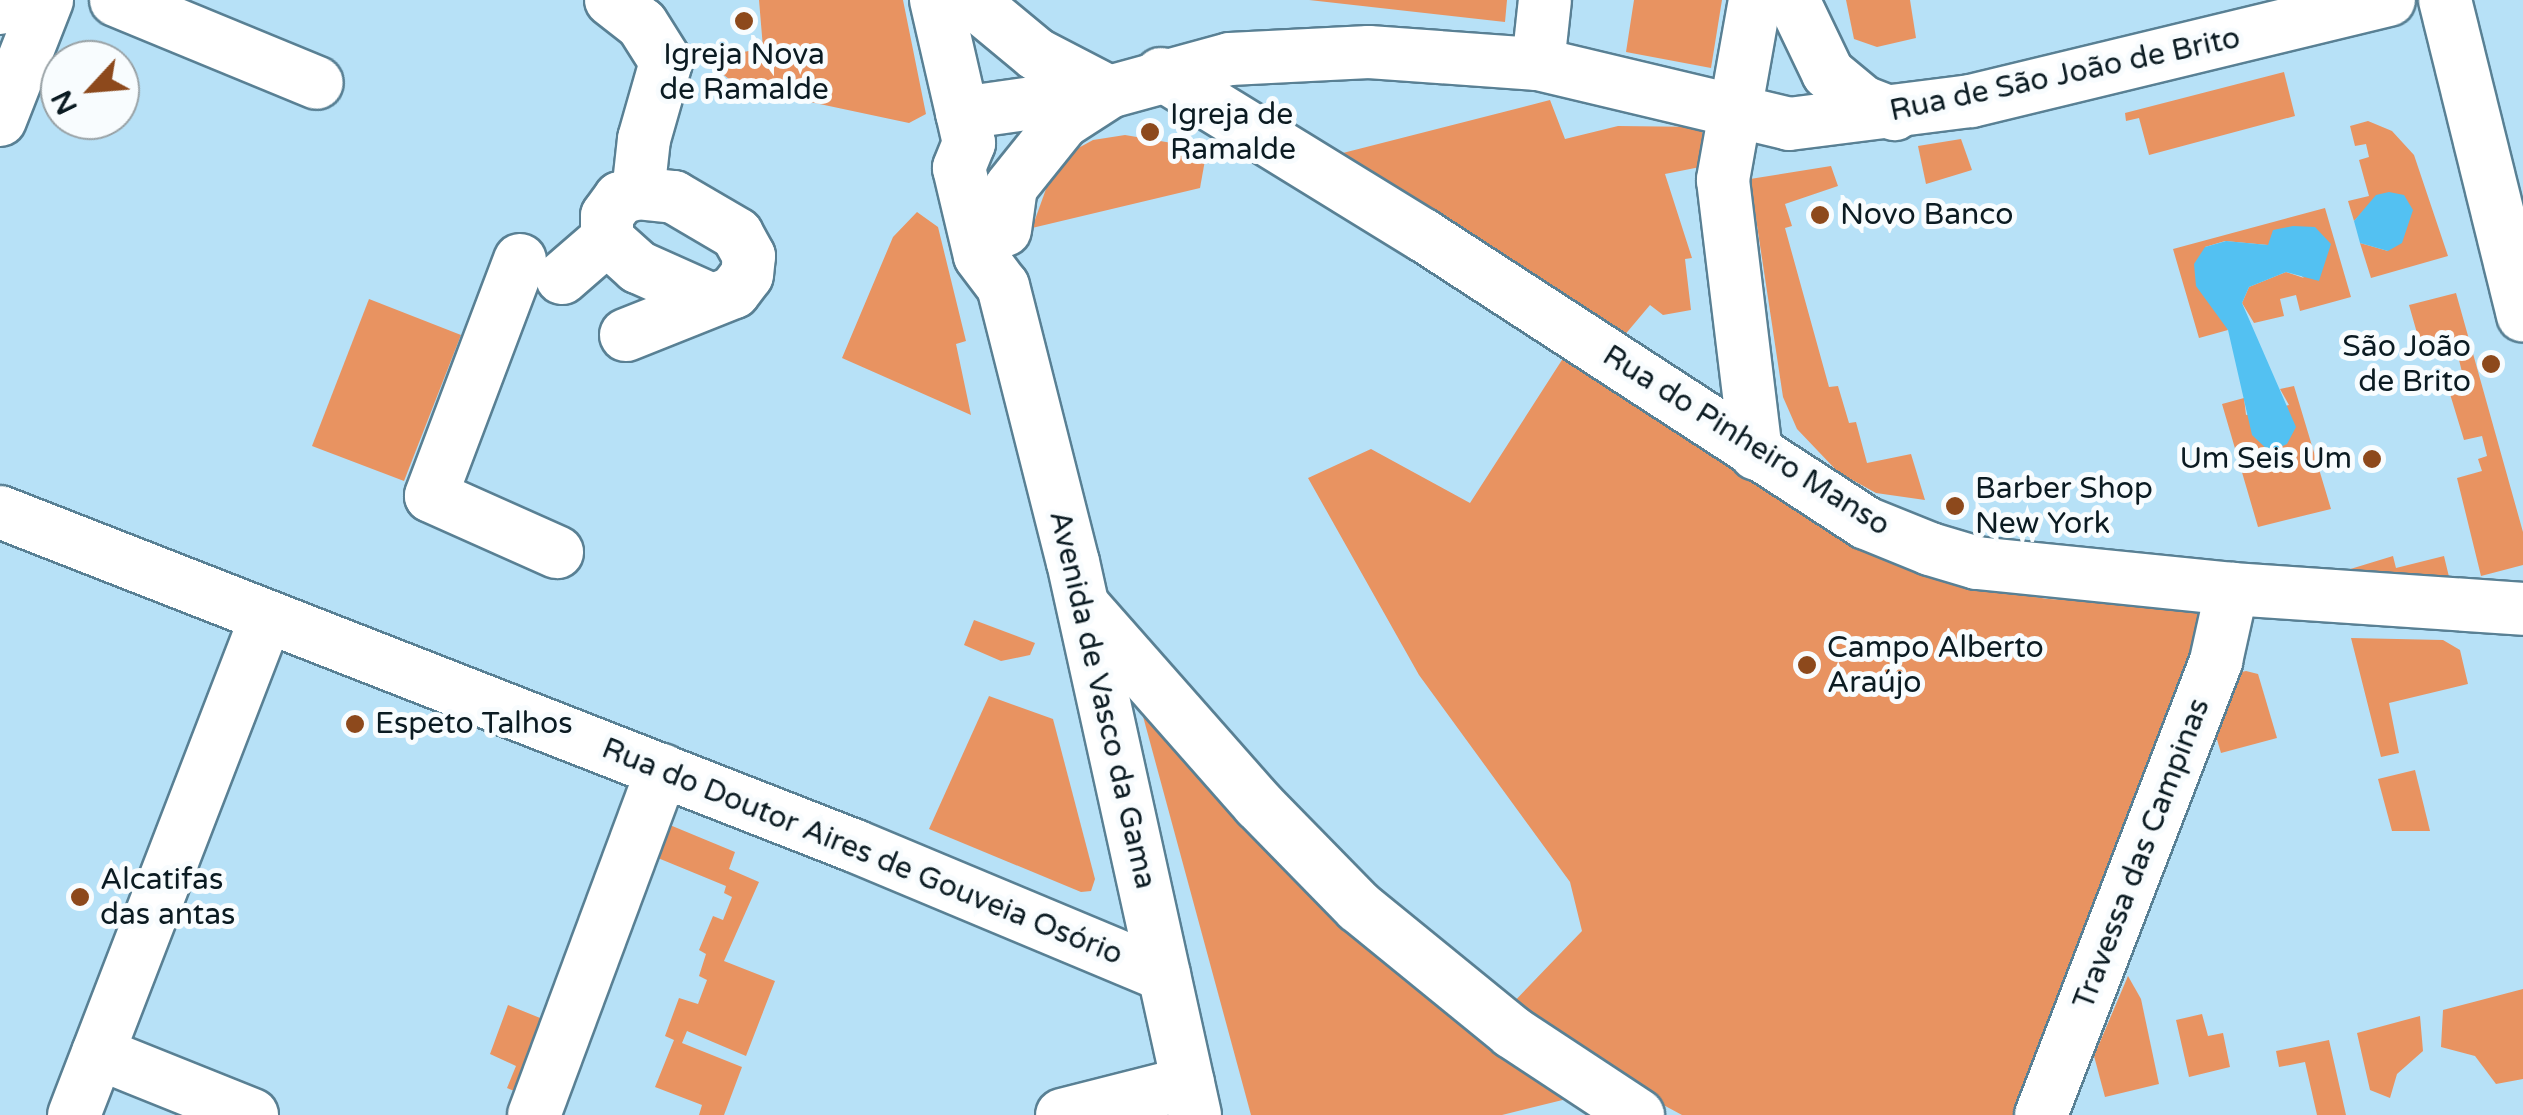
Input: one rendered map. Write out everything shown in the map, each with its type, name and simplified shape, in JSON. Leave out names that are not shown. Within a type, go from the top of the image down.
[{"type":"street","points":[[3,0],[8,71]]},
{"type":"street","points":[[8,71],[46,0]]},
{"type":"street","points":[[116,0],[317,83]]},
{"type":"street","points":[[611,0],[650,32],[666,62],[644,139],[638,193]]},
{"type":"street","points":[[936,0],[965,128],[1230,59],[1369,52],[1538,64],[1738,114]]},
{"type":"street","points":[[971,0],[1036,54],[1109,92]]},
{"type":"street","points":[[1538,64],[1545,0]]},
{"type":"street","points":[[1755,0],[1738,114],[1723,180],[1756,454]]},
{"type":"street","points":[[1793,0],[1828,74],[1863,102],[1895,114]]},
{"type":"street","name":"Rua de São João de Brito","points":[[1738,114],[1789,124],[1895,114],[2389,0]]},
{"type":"street","points":[[2445,0],[2523,315]]},
{"type":"street","name":"Rua do Pinheiro Manso","points":[[1161,74],[1438,245],[1866,523],[1978,564],[2232,589],[2523,608]]},
{"type":"street","points":[[1005,230],[1011,187],[1063,122],[1109,92]]},
{"type":"street","name":"Avenida de Vasco da Gama","points":[[965,128],[988,160],[1010,248],[1003,286]]},
{"type":"street","name":"Avenida de Vasco da Gama","points":[[965,128],[959,168],[980,256],[1003,286],[1082,605],[1192,1099]]},
{"type":"street","points":[[606,240],[612,204],[638,193],[674,197],[709,214],[746,244],[742,286],[626,335]]},
{"type":"street","points":[[557,552],[431,496],[541,269],[606,240]]},
{"type":"street","points":[[606,240],[638,267],[710,299]]},
{"type":"street","name":"Rua do Doutor Aires de Gouveia Osório","points":[[0,512],[662,770],[1164,975]]},
{"type":"street","name":"Travessa das Campinas","points":[[2041,1115],[2216,660],[2232,589]]},
{"type":"street","points":[[1082,605],[1258,804],[1359,906],[1512,1032],[1638,1115]]},
{"type":"street","points":[[74,1115],[266,618]]},
{"type":"street","points":[[534,1115],[662,770]]},
{"type":"street","points":[[98,1053],[252,1115]]},
{"type":"street","points":[[1062,1115],[1192,1099]]},
{"type":"shaded area","points":[[759,0],[903,0],[926,114],[909,123],[739,87],[705,60],[763,48]]},
{"type":"shaded area","points":[[1309,0],[1507,0],[1505,22]]},
{"type":"shaded area","points":[[1634,0],[1722,0],[1711,68],[1626,52]]},
{"type":"shaded area","points":[[1846,0],[1910,0],[1916,38],[1877,47],[1854,39]]},
{"type":"shaded area","points":[[2284,72],[2295,116],[2149,155],[2139,118],[2126,121],[2125,113]]},
{"type":"shaded area","points":[[1550,100],[1565,139],[1618,126],[1702,127],[1705,166],[1665,174],[1692,258],[1685,259],[1691,310],[1663,315],[1650,305],[1623,337],[1335,155]]},
{"type":"shaded area","points":[[2368,121],[2392,131],[2414,155],[2448,256],[2371,278],[2360,243],[2388,251],[2370,204],[2354,221],[2348,201],[2369,196],[2359,160],[2369,157],[2366,144],[2355,146],[2350,126]]},
{"type":"shaded area","points":[[1125,135],[1207,149],[1200,188],[1032,228],[1051,175],[1071,152],[1093,140]]},
{"type":"shaded area","points":[[1961,139],[1972,170],[1926,184],[1918,146]]},
{"type":"shaded area","points":[[1831,166],[1838,186],[1785,204],[1792,226],[1785,228],[1829,387],[1838,386],[1849,423],[1856,422],[1867,463],[1911,454],[1925,500],[1876,493],[1838,472],[1797,429],[1783,397],[1750,179]]},
{"type":"shaded area","points":[[2325,208],[2351,297],[2300,311],[2296,295],[2280,299],[2284,316],[2254,323],[2242,303],[2249,287],[2286,272],[2304,278],[2268,245],[2225,241],[2205,247],[2228,330],[2199,338],[2173,249]]},
{"type":"shaded area","points":[[917,212],[938,227],[966,341],[956,344],[971,415],[842,358],[893,237]]},
{"type":"shaded area","points":[[2456,293],[2523,532],[2523,565],[2481,576],[2457,478],[2482,471],[2478,459],[2487,456],[2482,436],[2464,440],[2450,394],[2466,388],[2456,348],[2425,361],[2409,305]]},
{"type":"shaded area","points":[[369,299],[461,335],[404,481],[312,446]]},
{"type":"shaded area","name":"Campo Alberto Araújo","points":[[1569,349],[1877,553],[1950,583],[2048,599],[2203,606],[2205,654],[2020,1115],[1682,1115],[1591,1066],[1508,1008],[1582,931],[1570,882],[1419,675],[1308,478],[1371,449],[1470,503]]},
{"type":"shaded area","points":[[2294,386],[2331,509],[2258,527],[2222,404],[2244,398],[2246,415],[2289,405],[2280,389]]},
{"type":"shaded area","points":[[2393,556],[2396,568],[2444,556],[2450,581],[2334,574]]},
{"type":"shaded area","points":[[974,620],[1035,643],[1030,655],[1001,661],[964,645]]},
{"type":"shaded area","points":[[2351,638],[2443,640],[2460,650],[2468,684],[2389,703],[2399,753],[2381,757]]},
{"type":"shaded area","points":[[2233,674],[2258,674],[2277,738],[2221,753],[2213,726]]},
{"type":"shaded area","points":[[1134,683],[1591,1093],[1502,1115],[1251,1115]]},
{"type":"shaded area","points":[[989,696],[1053,719],[1095,879],[1091,891],[1081,892],[929,829]]},
{"type":"shaded area","points":[[2415,770],[2430,831],[2392,831],[2378,779]]},
{"type":"shaded area","points":[[665,823],[735,852],[729,869],[759,882],[724,961],[775,981],[746,1056],[687,1031],[682,1043],[742,1067],[724,1115],[699,1115],[702,1105],[655,1087],[674,1040],[665,1036],[679,998],[698,1004],[707,980],[699,976],[706,954],[699,950],[713,916],[723,920],[732,897],[724,893],[726,886],[653,856]]},
{"type":"shaded area","points":[[2128,976],[2141,999],[2159,1084],[2105,1097],[2094,1056]]},
{"type":"shaded area","points":[[2523,989],[2523,1079],[2496,1084],[2475,1056],[2441,1047],[2443,1010]]},
{"type":"shaded area","points":[[508,1005],[555,1024],[527,1096],[507,1088],[516,1066],[490,1054]]},
{"type":"shaded area","points":[[2202,1014],[2208,1036],[2223,1033],[2230,1067],[2189,1077],[2176,1020]]},
{"type":"shaded area","points":[[2420,1016],[2423,1051],[2397,1074],[2390,1098],[2370,1090],[2357,1033]]},
{"type":"shaded area","points":[[2329,1040],[2346,1115],[2317,1115],[2305,1062],[2279,1067],[2276,1051]]},
{"type":"water","points":[[2376,195],[2404,195],[2413,210],[2402,243],[2388,251],[2360,243],[2354,221]]},
{"type":"water","points":[[2315,227],[2331,244],[2319,281],[2286,272],[2249,287],[2242,303],[2296,427],[2287,444],[2270,452],[2252,435],[2228,330],[2196,286],[2194,264],[2205,247],[2226,241],[2268,245],[2273,230]]},
{"type":"place","name":"Igreja Nova de Ramalde","points":[[744,21]]},
{"type":"place","name":"Igreja de Ramalde","points":[[1150,132]]},
{"type":"place","name":"Novo Banco","points":[[1820,215]]},
{"type":"place","name":"São João de Brito","points":[[2491,364]]},
{"type":"place","name":"Um Seis Um","points":[[2372,459]]},
{"type":"place","name":"Barber Shop New York","points":[[1955,506]]},
{"type":"place","name":"Campo Alberto Araújo","points":[[1807,665]]},
{"type":"place","name":"Espeto Talhos","points":[[355,724]]},
{"type":"place","name":"Alcatifas das antas","points":[[80,897]]}]
